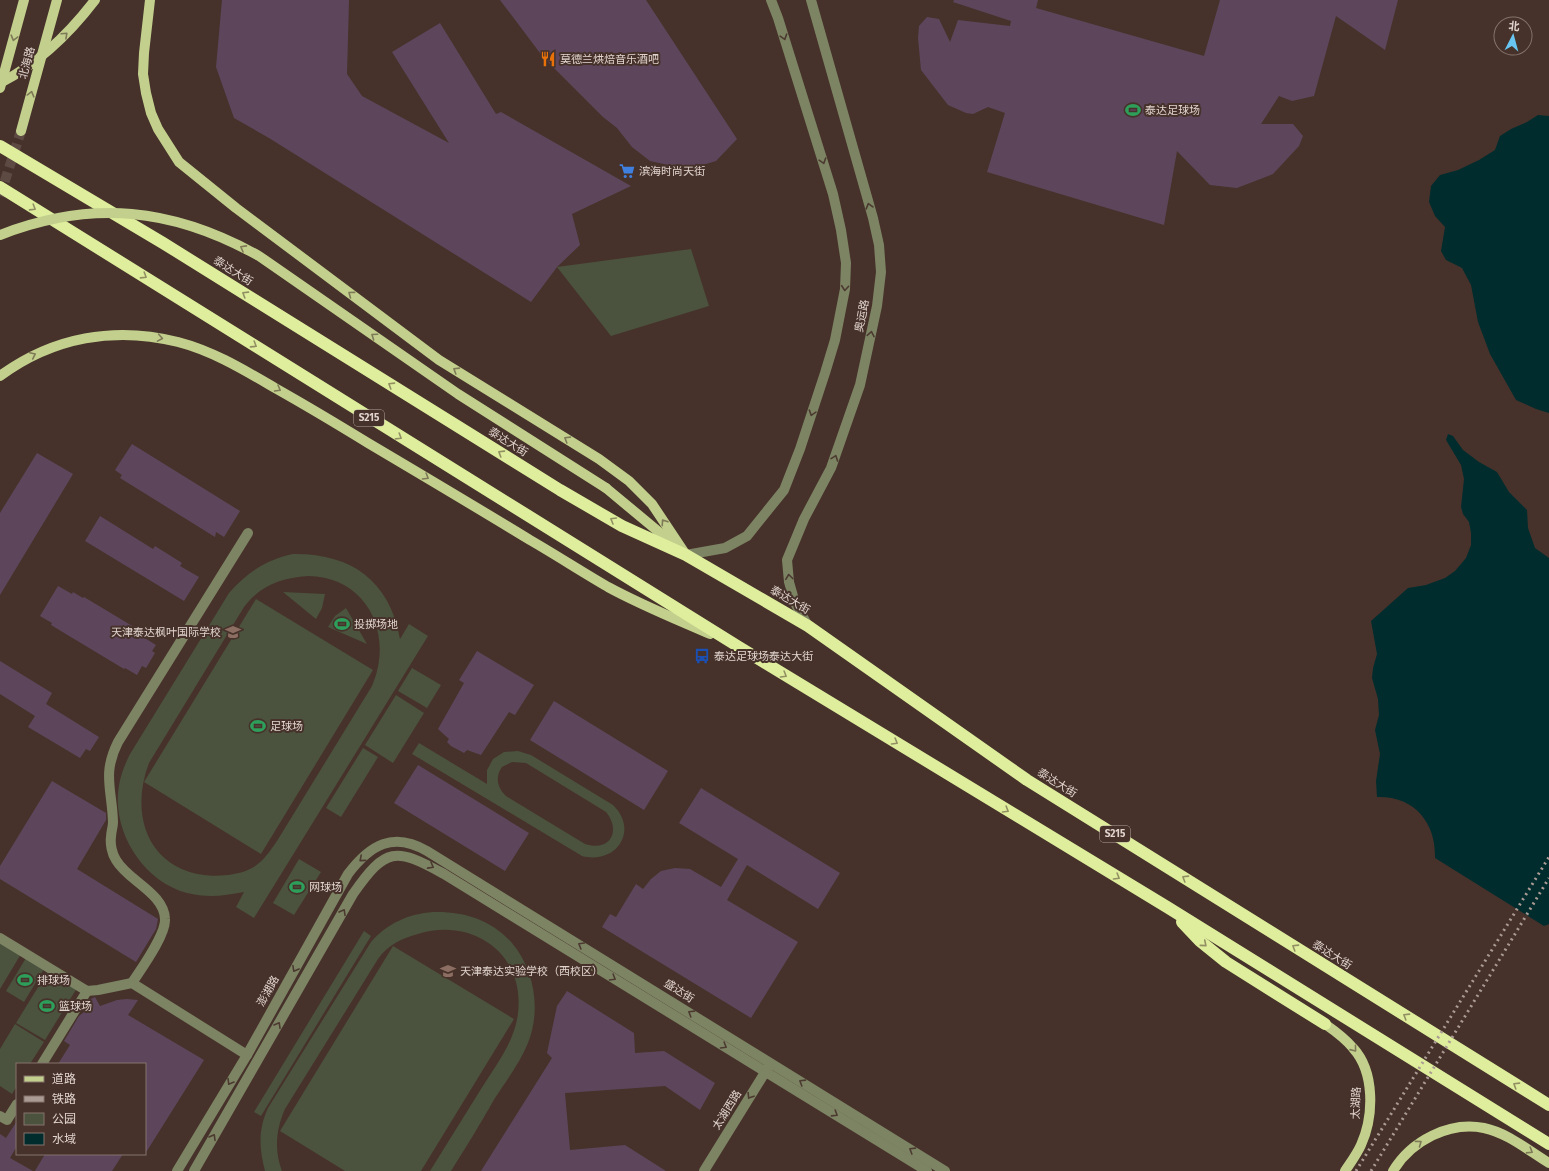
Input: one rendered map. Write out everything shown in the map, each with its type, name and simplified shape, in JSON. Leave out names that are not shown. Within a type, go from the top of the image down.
[{"type":"highway","name":"泰达大街","points":[[0,146],[163,243],[560,490],[622,526],[686,555],[808,626],[1027,780],[1549,1105]]},
{"type":"highway","name":"S215","points":[[0,187],[739,647]]},
{"type":"highway","points":[[739,647],[1167,907],[1549,1144]]},
{"type":"highway","points":[[1167,907],[1200,941],[1226,962],[1325,1024]]},
{"type":"main road","name":"北海路","points":[[0,88],[24,0]]},
{"type":"main road","name":"北海路","points":[[21,131],[56,0]]},
{"type":"main road","points":[[0,83],[27,67],[51,48],[76,23],[95,0]]},
{"type":"main road","points":[[150,0],[143,74],[146,93],[151,113],[158,130],[179,162],[236,208],[439,360],[599,459],[629,481],[652,504],[686,555]]},
{"type":"main road","points":[[0,235],[43,220],[73,215],[101,213],[148,216],[168,220],[187,224],[224,238],[246,249],[275,267],[458,394],[606,488],[686,555]]},
{"type":"main road","points":[[0,376],[28,358],[50,348],[70,342],[116,334],[158,338],[210,352],[245,370],[313,410],[609,588],[739,647]]},
{"type":"main road","name":"太湖路","points":[[1325,1024],[1346,1041],[1361,1059],[1370,1091],[1369,1113],[1362,1143],[1345,1171]]},
{"type":"main road","points":[[1393,1171],[1404,1156],[1428,1137],[1441,1132],[1470,1127],[1485,1128],[1511,1139],[1549,1163]]},
{"type":"street","name":"奥运路","points":[[686,555],[725,548],[747,536],[784,490],[800,449],[825,373],[835,340],[845,289],[846,263],[833,194],[771,0]]},
{"type":"street","name":"奥运路","points":[[808,626],[795,603],[789,582],[787,560],[804,519],[831,468],[860,385],[877,306],[881,272],[879,245],[873,218],[811,0]]},
{"type":"street","points":[[132,984],[159,940],[165,927],[166,919],[163,909],[158,901],[121,867],[116,860],[112,848],[111,837],[113,823],[109,763],[118,742],[248,532]]},
{"type":"street","name":"澎湖路","points":[[177,1171],[246,1055],[348,874],[358,862],[369,853],[383,844],[396,841]]},
{"type":"street","name":"盛达街","points":[[396,841],[415,844],[427,851],[768,1067],[927,1171]]},
{"type":"street","name":"盛达街","points":[[194,1171],[353,894],[372,869],[382,860],[394,855],[408,856],[444,874],[945,1171]]},
{"type":"street","points":[[0,938],[87,991],[132,984],[246,1055]]},
{"type":"street","points":[[43,1063],[87,991]]},
{"type":"street","name":"太湖西路","points":[[704,1171],[768,1067]]},
{"type":"street","points":[[0,1116],[7,1120],[16,1106]]},
{"type":"green space","points":[[691,249],[709,306],[611,336],[557,267]]},
{"type":"green space","points":[[293,554],[314,555],[349,565],[364,574],[377,586],[387,601],[395,618],[400,639],[409,624],[428,636],[254,918],[236,907],[244,892],[229,895],[202,896],[187,893],[171,887],[156,877],[133,851],[125,836],[120,819],[118,802],[119,785],[123,769],[130,754],[229,593],[250,573],[266,563]],"holes":[[[308,576],[329,579],[346,586],[360,598],[371,612],[377,629],[380,647],[378,667],[372,686],[277,841],[256,866],[241,872],[216,876],[204,875],[184,870],[168,861],[156,849],[148,834],[143,818],[141,800],[149,763],[244,607],[251,599],[265,588],[280,581]]]},
{"type":"green space","points":[[283,592],[325,594],[322,608],[316,619]]},
{"type":"green space","name":"足球场","points":[[256,599],[373,670],[261,854],[144,782]]},
{"type":"green space","name":"投掷场地","points":[[346,608],[367,644],[328,627],[335,616]]},
{"type":"green space","points":[[412,668],[441,685],[427,708],[398,691]]},
{"type":"green space","points":[[396,695],[424,713],[393,763],[365,745]]},
{"type":"green space","points":[[419,743],[487,784],[487,770],[493,759],[504,752],[518,751],[531,755],[613,805],[621,815],[624,825],[624,834],[620,843],[614,850],[605,855],[594,857],[582,856],[412,754]],"holes":[[[512,762],[526,763],[606,812],[611,819],[613,827],[613,833],[606,843],[593,846],[585,844],[506,796],[498,782],[498,774],[502,767]]]},
{"type":"green space","points":[[363,748],[378,757],[341,817],[326,808]]},
{"type":"green space","name":"网球场","points":[[299,859],[321,872],[294,915],[273,903]]},
{"type":"green space","points":[[433,912],[456,913],[477,918],[496,928],[504,935],[520,954],[526,966],[531,978],[535,1004],[532,1031],[525,1050],[451,1171],[430,1171],[499,1062],[509,1043],[518,1013],[518,992],[513,973],[504,958],[491,945],[476,936],[458,931],[438,930],[418,934],[401,940],[386,950],[378,959],[285,1109],[277,1140],[279,1163],[282,1171],[265,1171],[260,1139],[262,1124],[268,1108],[371,942],[391,925],[407,917]]},
{"type":"green space","points":[[364,931],[371,936],[261,1116],[254,1112]]},
{"type":"green space","points":[[0,942],[21,954],[0,989]]},
{"type":"green space","points":[[393,946],[514,1019],[421,1171],[345,1171],[280,1131]]},
{"type":"green space","name":"排球场","points":[[26,958],[44,969],[24,1002],[6,991]]},
{"type":"green space","name":"篮球场","points":[[48,971],[77,988],[45,1040],[16,1023]]},
{"type":"green space","name":"篮球场","points":[[15,1024],[44,1042],[31,1063],[16,1063],[16,1088],[12,1094],[0,1086],[0,1049]]},
{"type":"water","points":[[1538,115],[1549,116],[1549,413],[1516,400],[1490,354],[1478,322],[1471,285],[1462,268],[1446,260],[1441,251],[1445,227],[1435,216],[1429,202],[1431,186],[1440,175],[1458,170],[1479,160],[1495,150],[1500,136]]},
{"type":"water","points":[[1448,434],[1453,436],[1463,450],[1479,462],[1497,472],[1509,492],[1527,510],[1528,528],[1535,548],[1549,558],[1549,924],[1544,926],[1435,858],[1432,833],[1427,823],[1412,806],[1402,801],[1377,797],[1376,781],[1380,754],[1375,730],[1379,715],[1378,699],[1372,678],[1377,654],[1371,621],[1408,588],[1426,585],[1445,578],[1455,571],[1466,558],[1471,545],[1469,522],[1463,514],[1461,507],[1464,479],[1461,465],[1446,440]]},
{"type":"building","points":[[222,0],[349,0],[347,74],[362,96],[449,143],[392,52],[440,23],[496,114],[501,112],[631,186],[572,214],[580,245],[557,267],[531,302],[269,138],[234,118],[216,67]]},
{"type":"building","points":[[500,0],[646,0],[737,139],[716,161],[696,167],[673,166],[650,161],[632,147],[617,128],[603,117],[543,57]]},
{"type":"building","name":"泰达足球场","points":[[954,0],[1038,0],[1036,8],[1204,56],[1220,0],[1398,0],[1385,50],[1336,16],[1314,96],[1292,101],[1279,96],[1261,124],[1293,124],[1303,136],[1299,146],[1273,174],[1237,188],[1210,185],[1177,151],[1164,225],[987,172],[1005,113],[988,107],[973,114],[966,113],[948,105],[921,70],[918,38],[919,26],[927,17],[939,19],[950,42],[958,20],[1010,26],[1011,21],[953,2]]},
{"type":"building","points":[[132,444],[240,511],[224,537],[216,532],[215,537],[120,478],[122,475],[115,470]]},
{"type":"building","points":[[37,453],[73,474],[0,595],[0,513]]},
{"type":"building","points":[[100,516],[153,549],[155,546],[182,563],[180,566],[199,577],[184,601],[85,541]]},
{"type":"building","points":[[58,586],[72,594],[73,592],[83,598],[84,597],[134,627],[133,629],[141,633],[140,635],[156,645],[152,651],[155,653],[146,668],[142,666],[137,675],[125,668],[124,669],[51,625],[52,623],[40,616]]},
{"type":"building","points":[[477,651],[534,685],[515,715],[509,712],[481,755],[467,750],[464,753],[451,746],[447,742],[449,739],[438,729],[464,683],[459,680]]},
{"type":"building","points":[[0,661],[52,693],[46,704],[99,737],[90,751],[86,749],[80,758],[28,727],[35,716],[0,694]]},
{"type":"building","points":[[554,701],[668,771],[644,810],[530,740]]},
{"type":"building","points":[[418,765],[529,833],[505,871],[394,803]]},
{"type":"building","points":[[52,781],[106,813],[106,820],[77,869],[158,919],[156,929],[136,962],[0,879],[0,866]]},
{"type":"building","points":[[701,788],[840,873],[818,909],[747,865],[727,900],[798,942],[751,1018],[602,927],[610,914],[616,917],[636,884],[643,889],[651,879],[661,871],[675,868],[690,869],[721,887],[738,859],[679,823]]},
{"type":"building","points":[[567,991],[634,1033],[635,1053],[664,1051],[715,1083],[700,1110],[665,1086],[565,1093],[570,1150],[625,1145],[666,1171],[481,1171],[552,1058],[547,1053],[557,1006]]},
{"type":"building","points":[[95,997],[100,1006],[117,1000],[138,1000],[128,1015],[204,1060],[146,1152],[146,1063],[59,1063],[70,1045],[64,1041],[79,1016],[84,1012],[83,1010],[89,1000]]},
{"type":"building","points":[[16,1123],[16,1148],[10,1158],[33,1171],[0,1171],[0,1134],[6,1138]]},
{"type":"building","points":[[44,1155],[122,1155],[112,1171],[35,1171]]},
{"type":"tunnel","points":[[0,196],[21,131]]},
{"type":"railway","points":[[1356,1171],[1549,857]]},
{"type":"railway","points":[[1371,1171],[1549,878]]},
{"type":"place","name":"莫德兰烘焙音乐酒吧","points":[[548,59]]},
{"type":"place","name":"泰达足球场","points":[[1133,110]]},
{"type":"place","name":"滨海时尚天街","points":[[627,171]]},
{"type":"place","name":"投掷场地","points":[[342,624]]},
{"type":"place","name":"天津泰达枫叶国际学校","points":[[233,632]]},
{"type":"place","name":"泰达足球场泰达大街","points":[[702,656]]},
{"type":"place","name":"足球场","points":[[258,726]]},
{"type":"place","name":"网球场","points":[[297,887]]},
{"type":"place","name":"天津泰达实验学校（西校区）","points":[[448,971]]},
{"type":"place","name":"排球场","points":[[25,980]]},
{"type":"place","name":"篮球场","points":[[47,1006]]}]
